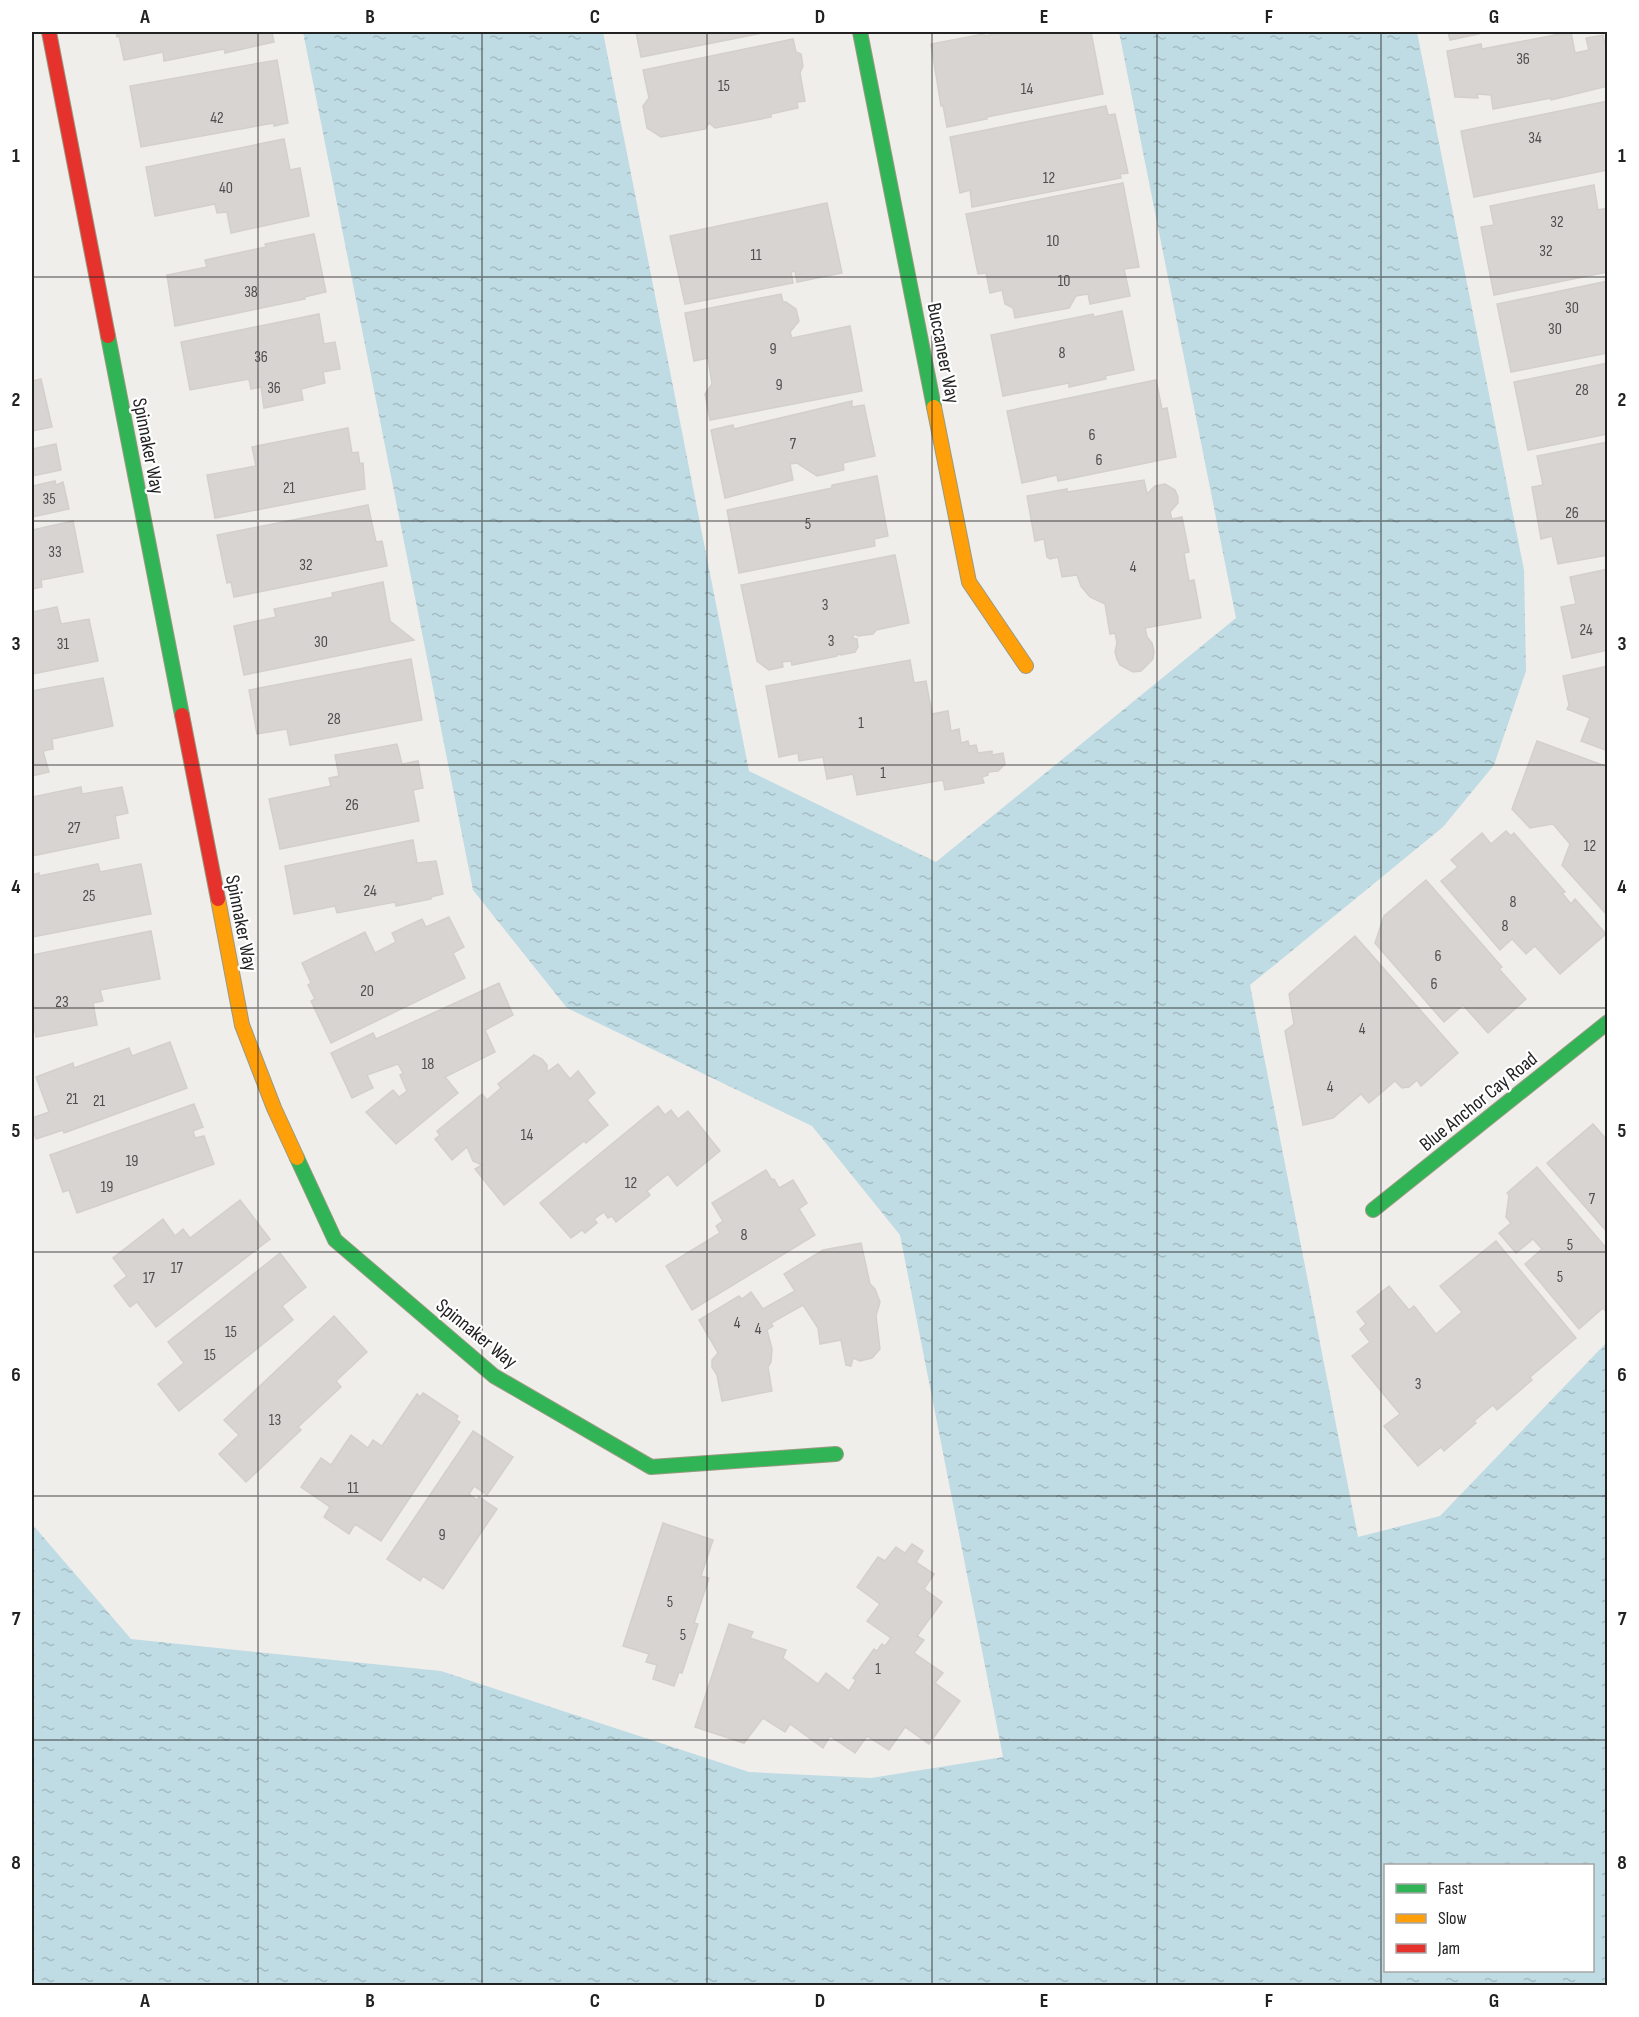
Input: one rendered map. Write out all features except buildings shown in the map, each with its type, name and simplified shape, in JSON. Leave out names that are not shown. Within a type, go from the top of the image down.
[{"type":"street","name":"Spinnaker Way","points":[[49,32],[242,1025],[274,1108],[335,1240],[494,1376],[651,1467],[836,1454]]},
{"type":"street","name":"Buccaneer Way","points":[[860,32],[969,582],[1026,666]]},
{"type":"street","name":"Blue Anchor Cay Road","points":[[1373,1210],[1608,1022]]},
{"type":"water","points":[[303,32],[603,32],[749,771],[936,862],[1236,618],[1119,32],[1417,32],[1524,570],[1526,671],[1494,765],[1443,827],[1250,985],[1358,1537],[1440,1516],[1607,1342],[1607,1985],[32,1985],[32,1524],[131,1639],[441,1671],[749,1772],[871,1778],[1003,1757],[900,1235],[812,1126],[567,1008],[473,890]]},
{"type":"traffic: fast","points":[[860,32],[934,407]]},
{"type":"traffic: fast","points":[[108,336],[182,715]]},
{"type":"traffic: fast","points":[[1373,1210],[1608,1022]]},
{"type":"traffic: fast","points":[[297,1158],[335,1240],[494,1376],[651,1467],[836,1454]]},
{"type":"traffic: slow","points":[[934,407],[969,582],[1026,666]]},
{"type":"traffic: slow","points":[[218,899],[242,1025],[274,1108],[297,1158]]},
{"type":"traffic: jam","points":[[49,32],[108,336]]},
{"type":"traffic: jam","points":[[182,715],[218,899]]}]
